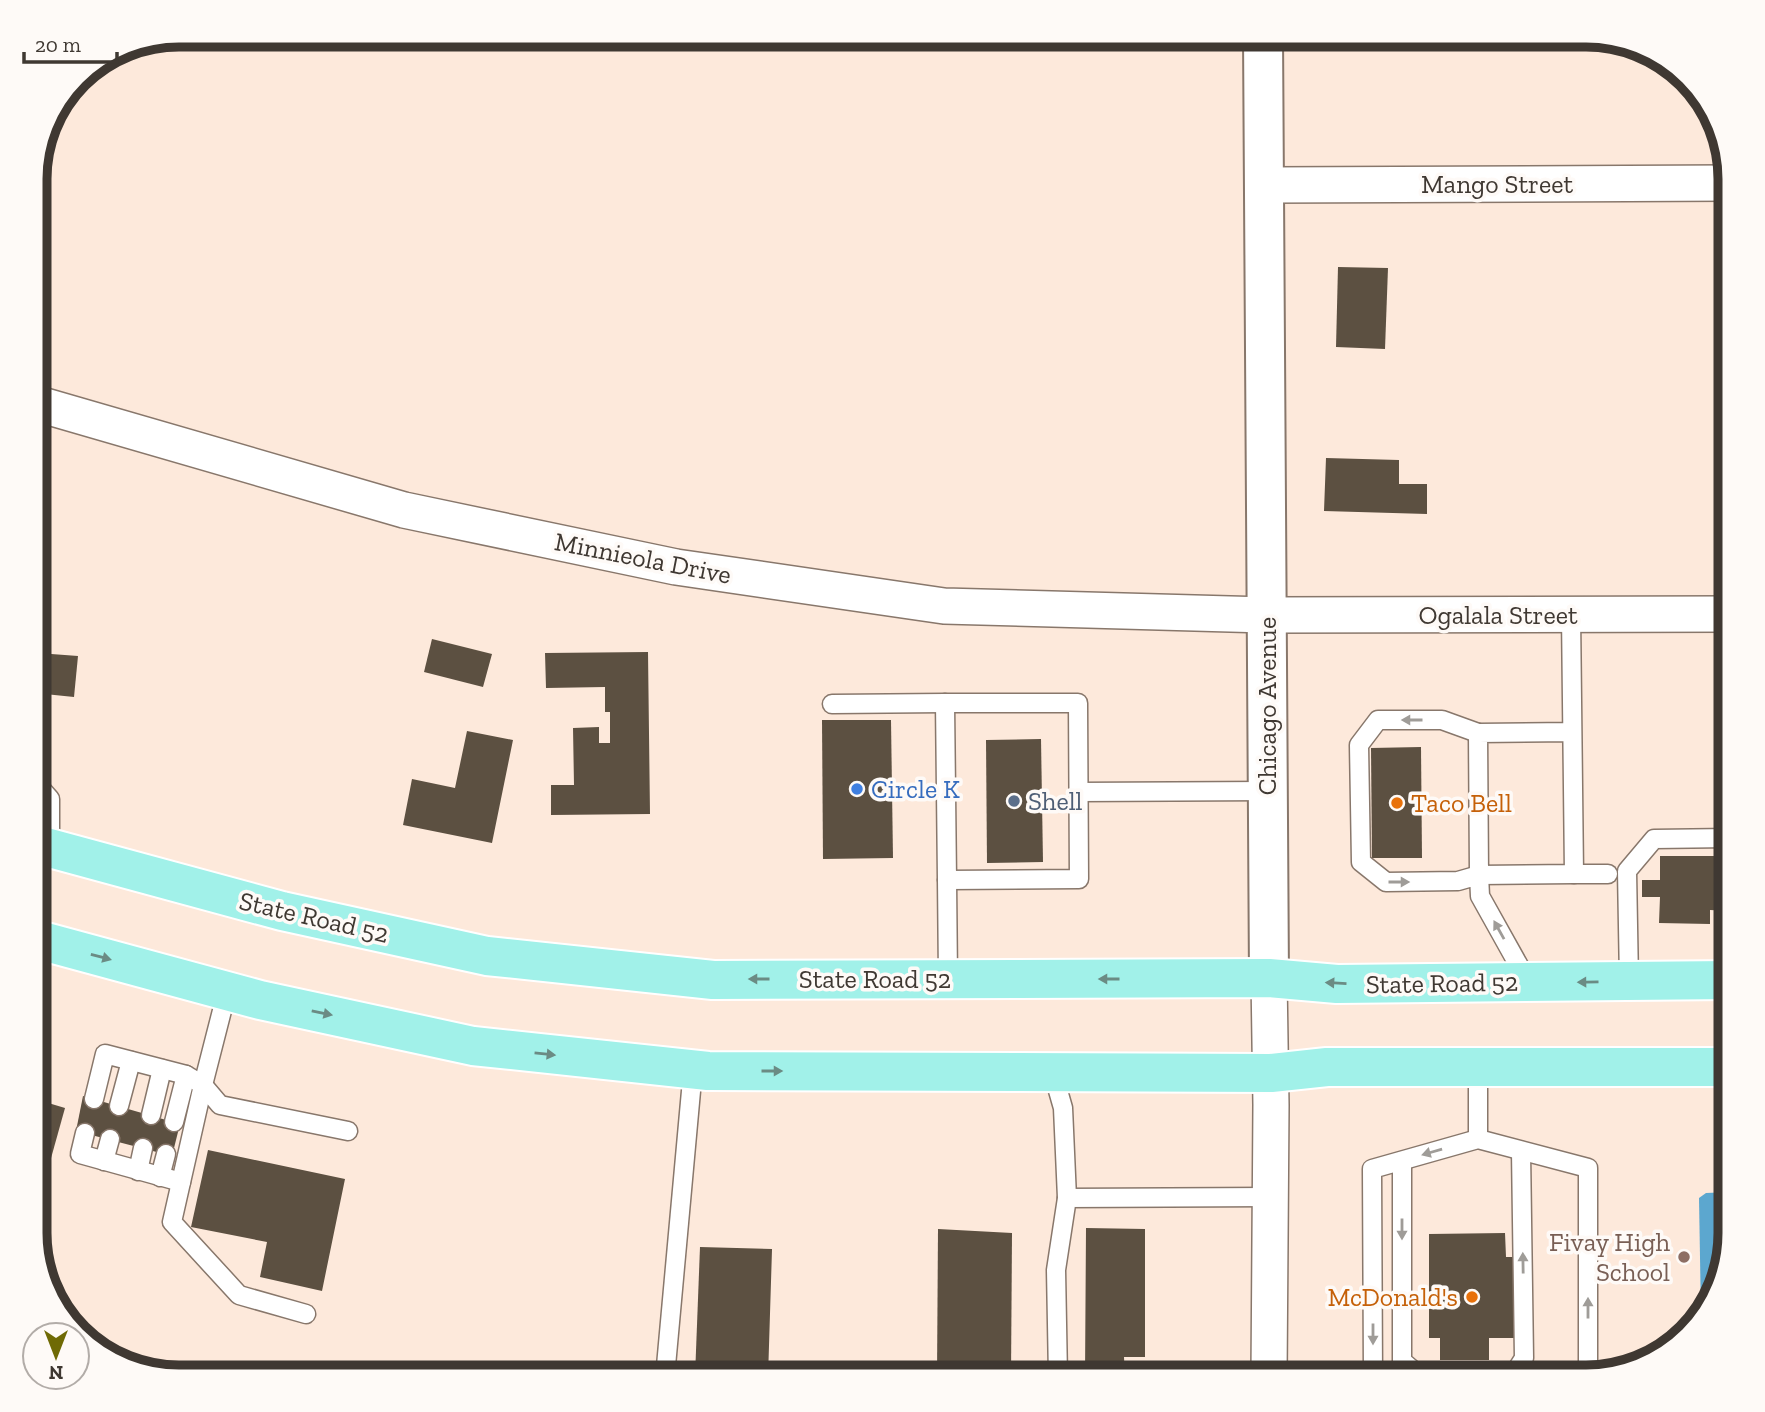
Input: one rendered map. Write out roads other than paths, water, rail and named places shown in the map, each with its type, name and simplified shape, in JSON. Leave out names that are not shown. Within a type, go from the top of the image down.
[{"type":"main road","name":"State Road 52","points":[[48,847],[282,911],[488,956],[713,980],[1269,978],[1337,984],[1718,980]]},
{"type":"main road","points":[[48,943],[260,1000],[473,1046],[708,1071],[1271,1073],[1328,1067],[1718,1067]]},
{"type":"street","name":"Chicago Avenue","points":[[1263,47],[1271,1073],[1269,1365]]},
{"type":"street","name":"Mango Street","points":[[1265,186],[1718,183]]},
{"type":"street","name":"Minnieola Drive","points":[[48,407],[404,510],[676,567],[944,606],[1266,615]]},
{"type":"street","name":"Ogalala Street","points":[[1266,615],[1718,614]]},
{"type":"lane","points":[[1571,614],[1574,874]]},
{"type":"lane","points":[[832,704],[1078,703],[1079,879],[947,880]]},
{"type":"lane","points":[[945,704],[948,979]]},
{"type":"lane","points":[[1572,732],[1478,733],[1442,720],[1378,720],[1359,746],[1361,862],[1386,882],[1458,881],[1479,874],[1608,874]]},
{"type":"lane","points":[[1478,733],[1480,896],[1528,982]]},
{"type":"lane","points":[[1078,792],[1268,790]]},
{"type":"lane","points":[[1629,981],[1627,871],[1654,839],[1718,838]]},
{"type":"lane","points":[[227,991],[172,1222],[239,1295],[306,1314]]},
{"type":"lane","points":[[94,1099],[105,1054],[186,1075],[203,1085],[220,1105],[348,1131]]},
{"type":"lane","points":[[119,1106],[131,1061]]},
{"type":"lane","points":[[1478,1067],[1478,1139]]},
{"type":"lane","points":[[151,1115],[162,1069]]},
{"type":"lane","points":[[666,1365],[693,1069]]},
{"type":"lane","points":[[1053,1073],[1063,1108],[1067,1198],[1056,1270],[1058,1365]]},
{"type":"lane","points":[[174,1122],[186,1075]]},
{"type":"lane","points":[[85,1133],[79,1154],[181,1182]]},
{"type":"lane","points":[[104,1161],[110,1139]]},
{"type":"lane","points":[[1373,1365],[1372,1169],[1478,1139],[1588,1168],[1588,1365]]},
{"type":"lane","points":[[138,1171],[143,1148]]},
{"type":"lane","points":[[1520,1365],[1524,1358],[1521,1151]]},
{"type":"lane","points":[[160,1177],[166,1154]]},
{"type":"lane","points":[[1402,1161],[1402,1365]]},
{"type":"lane","points":[[1067,1198],[1270,1197]]},
{"type":"water","points":[[1718,1192],[1718,1233],[1711,1275],[1701,1298],[1699,1198],[1706,1193]]},
{"type":"place","name":"Circle K","points":[[857,789]]},
{"type":"place","name":"Shell","points":[[1014,801]]},
{"type":"place","name":"Taco Bell","points":[[1397,803]]},
{"type":"place","name":"Fivay High School","points":[[1684,1257]]},
{"type":"place","name":"McDonald's","points":[[1472,1297]]}]
